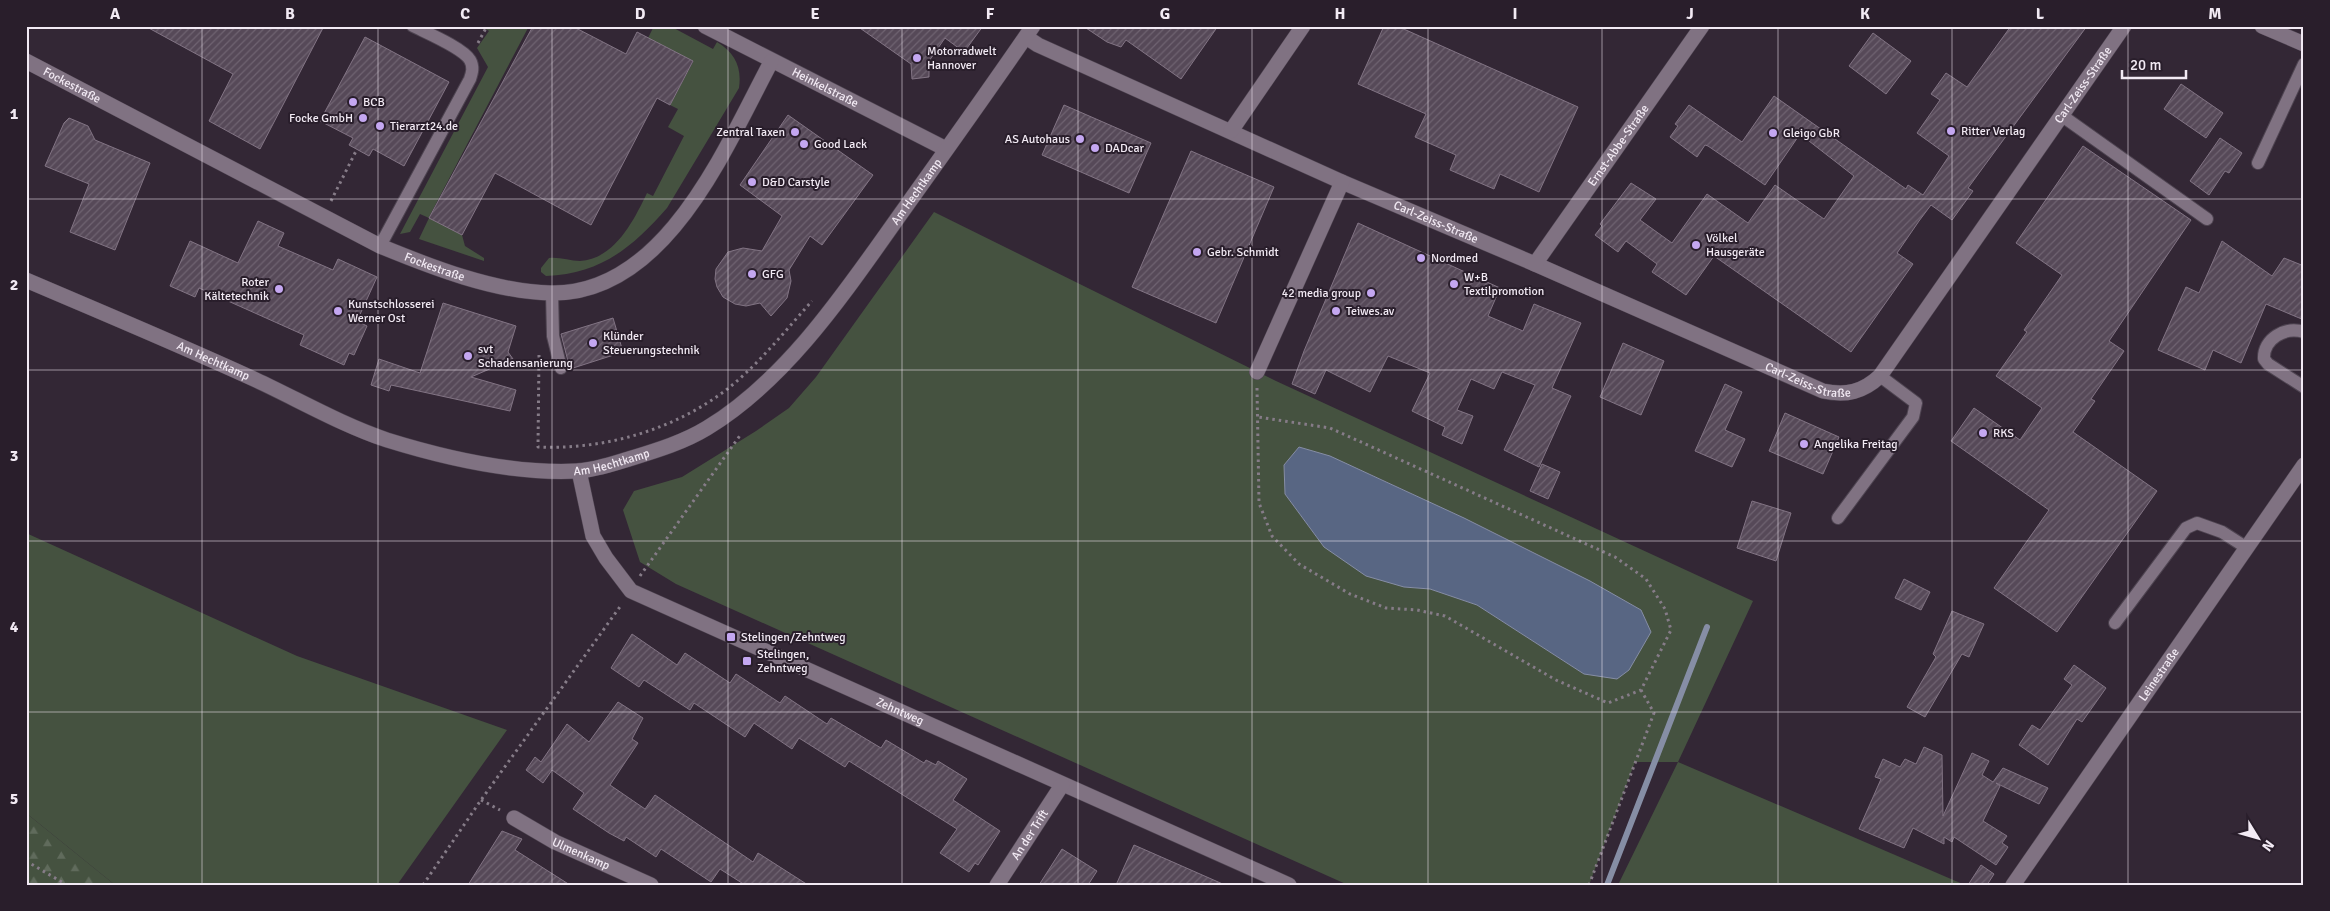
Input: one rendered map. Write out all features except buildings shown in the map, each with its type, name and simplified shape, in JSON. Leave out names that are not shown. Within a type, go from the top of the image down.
[{"type":"street","name":"Heinkelstraße","points":[[705,26],[771,62],[946,149]]},
{"type":"street","points":[[1231,130],[1303,26]]},
{"type":"street","name":"Ernst-Abbe-Straße","points":[[1535,264],[1702,26]]},
{"type":"street","name":"Carl-Zeiss-Straße","points":[[1030,32],[1038,45],[1231,130],[1342,182],[1535,264],[1823,391],[1845,394],[1872,384],[1880,376],[2124,26]]},
{"type":"street","points":[[2262,26],[2304,44]]},
{"type":"street","name":"Am Hechtkamp","points":[[26,280],[256,380],[341,421],[385,439],[500,467],[522,470],[579,471],[611,465],[682,440],[707,428],[755,391],[801,344],[837,300],[1030,32]]},
{"type":"street","name":"Fockestraße","points":[[26,61],[323,218],[380,246],[429,266],[466,277],[498,285],[552,293],[600,284],[624,271],[666,235],[701,190],[771,62]]},
{"type":"street","points":[[1257,372],[1342,182]]},
{"type":"street","name":"Leinestraße","points":[[2013,885],[2304,465]]},
{"type":"street","name":"Zehntweg","points":[[579,471],[593,536],[606,558],[631,592],[1290,885]]},
{"type":"street","name":"An der Trift","points":[[997,885],[1062,785]]},
{"type":"street","name":"Ulmenkamp","points":[[514,818],[555,842],[651,885]]},
{"type":"lane","points":[[380,246],[470,79],[472,70],[472,63],[465,55],[413,26]]},
{"type":"lane","points":[[2258,162],[2304,64]]},
{"type":"lane","points":[[2061,115],[2207,219]]},
{"type":"lane","points":[[552,293],[553,336],[561,368]]},
{"type":"lane","points":[[2304,332],[2296,330],[2283,332],[2267,344],[2264,360],[2304,387]]},
{"type":"lane","points":[[1838,518],[1913,417],[1916,403],[1880,376]]},
{"type":"lane","points":[[2114,622],[2186,528],[2196,522],[2222,532],[2247,548]]},
{"type":"path","points":[[323,218],[357,149]]},
{"type":"path","points":[[539,352],[538,447],[562,448],[632,437],[685,416],[722,393],[756,363],[814,299]]},
{"type":"path","points":[[1257,372],[1259,503],[1272,536],[1299,564],[1350,594],[1386,608],[1417,610],[1445,616],[1556,680],[1608,703],[1641,690],[1671,630],[1665,609],[1646,579],[1616,557],[1330,428],[1258,417]]},
{"type":"path","points":[[423,885],[481,800],[631,592],[640,576],[741,434]]},
{"type":"path","points":[[1589,885],[1654,713],[1641,690]]},
{"type":"path","points":[[26,861],[67,885]]},
{"type":"green space","points":[[481,26],[529,26],[429,217],[462,235],[465,246],[484,258],[484,261],[419,239],[429,218],[420,214],[410,232],[400,234],[488,67],[477,48],[489,31]]},
{"type":"green space","points":[[654,26],[670,26],[713,49],[717,42],[723,46],[736,61],[740,80],[739,88],[667,208],[641,235],[628,247],[599,264],[583,270],[546,276],[541,272],[541,268],[549,258],[580,261],[592,259],[613,246],[629,226],[647,193],[653,196],[684,136],[668,127],[678,109],[670,105],[693,62],[648,38]]},
{"type":"green space","points":[[934,212],[1276,381],[1753,601],[1678,762],[1635,762],[1589,885],[1348,885],[676,584],[640,562],[623,510],[634,491],[682,477],[756,431],[789,408],[816,377]],"holes":[[[1299,447],[1363,471],[1480,526],[1641,610],[1584,674],[1477,605],[1430,589],[1404,587],[1324,547],[1285,494],[1284,465]]]},
{"type":"green space","points":[[26,533],[297,656],[507,730],[397,885],[115,885],[26,813]]},
{"type":"green space","points":[[1678,762],[1965,885],[1618,885]]},
{"type":"green space","points":[[26,813],[115,885],[26,884]]},
{"type":"water","points":[[1299,447],[1330,456],[1464,518],[1590,581],[1641,610],[1651,632],[1629,670],[1617,679],[1584,674],[1477,605],[1430,589],[1404,587],[1366,576],[1324,547],[1285,494],[1284,465]]},
{"type":"waterway","points":[[1607,885],[1707,627]]},
{"type":"place","name":"Motorradwelt Hannover","points":[[917,58]]},
{"type":"place","name":"BCB","points":[[353,102]]},
{"type":"place","name":"Focke GmbH","points":[[363,118]]},
{"type":"place","name":"Tierarzt24.de","points":[[380,126]]},
{"type":"place","name":"Ritter Verlag","points":[[1951,131]]},
{"type":"place","name":"Zentral Taxen","points":[[795,132]]},
{"type":"place","name":"Gleigo GbR","points":[[1773,133]]},
{"type":"place","name":"AS Autohaus","points":[[1080,139]]},
{"type":"place","name":"Good Lack","points":[[804,144]]},
{"type":"place","name":"DADcar","points":[[1095,148]]},
{"type":"place","name":"D&D Carstyle","points":[[752,182]]},
{"type":"place","name":"Völkel Hausgeräte","points":[[1696,245]]},
{"type":"place","name":"Gebr. Schmidt","points":[[1197,252]]},
{"type":"place","name":"Nordmed","points":[[1421,258]]},
{"type":"place","name":"GFG","points":[[752,274]]},
{"type":"place","name":"W+B Textilpromotion","points":[[1454,284]]},
{"type":"place","name":"Roter Kältetechnik","points":[[279,289]]},
{"type":"place","name":"42 media group","points":[[1371,293]]},
{"type":"place","name":"Kunstschlosserei Werner Ost","points":[[338,311]]},
{"type":"place","name":"Teiwes.av","points":[[1336,311]]},
{"type":"place","name":"Klünder Steuerungstechnik","points":[[593,343]]},
{"type":"place","name":"svt Schadensanierung","points":[[468,356]]},
{"type":"place","name":"RKS","points":[[1983,433]]},
{"type":"place","name":"Angelika Freitag","points":[[1804,444]]},
{"type":"place","name":"Stelingen/Zehntweg","points":[[731,637]]},
{"type":"place","name":"Stelingen, Zehntweg","points":[[747,661]]}]
